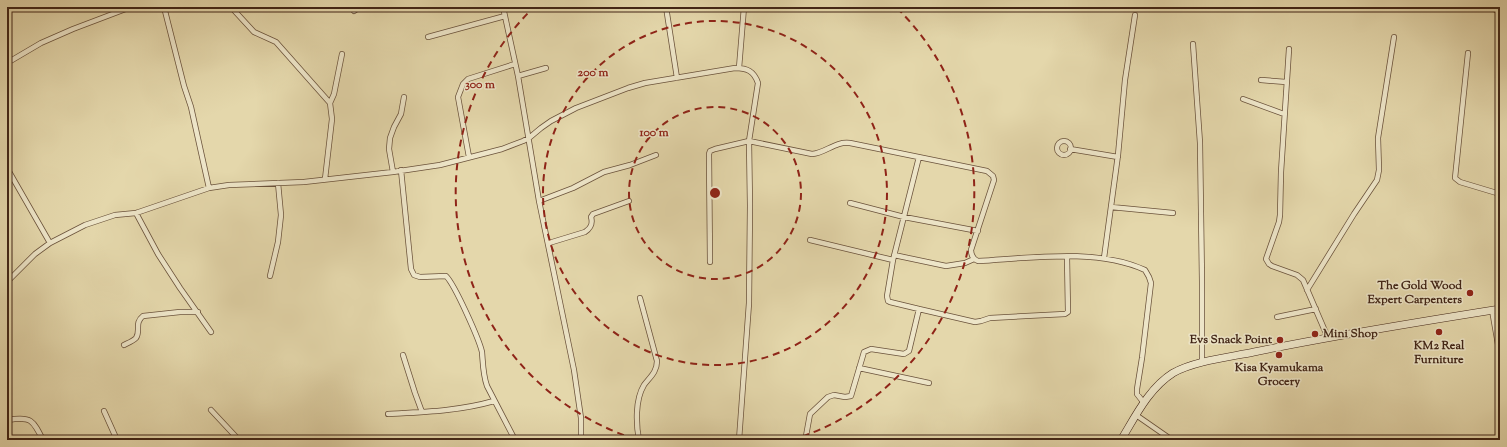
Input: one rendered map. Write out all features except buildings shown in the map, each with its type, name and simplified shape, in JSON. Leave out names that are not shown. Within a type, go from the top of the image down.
[{"type":"main road","points":[[1121,440],[1154,389],[1172,374],[1184,368],[1202,362],[1328,338],[1500,309]]},
{"type":"street","points":[[7,62],[41,43],[73,28],[131,7]]},
{"type":"street","points":[[164,7],[184,86],[191,107],[209,188]]},
{"type":"street","points":[[231,7],[254,32],[276,42],[330,103]]},
{"type":"street","points":[[354,11],[360,7]]},
{"type":"street","points":[[503,7],[518,76],[539,201],[549,243],[574,370],[581,418],[581,440]]},
{"type":"street","points":[[666,7],[677,78]]},
{"type":"street","points":[[739,68],[744,7]]},
{"type":"street","points":[[1490,7],[1498,11]]},
{"type":"street","points":[[1104,258],[1118,157],[1125,80],[1135,15]]},
{"type":"street","points":[[428,37],[505,16]]},
{"type":"street","points":[[1307,290],[1377,180],[1379,170],[1378,138],[1394,37]]},
{"type":"street","points":[[1193,44],[1200,143],[1202,362]]},
{"type":"street","points":[[1289,49],[1284,114],[1280,215],[1266,259],[1272,266],[1301,277],[1328,338]]},
{"type":"street","points":[[1468,53],[1455,178],[1460,182],[1500,194]]},
{"type":"street","points":[[325,179],[332,120],[330,103],[334,94],[342,54]]},
{"type":"street","points":[[469,157],[458,98],[463,84],[468,79],[515,64]]},
{"type":"street","points":[[518,76],[546,68]]},
{"type":"street","points":[[7,282],[35,254],[50,243],[85,225],[115,215],[136,213],[209,188],[235,184],[304,182],[440,165],[502,149],[529,138],[541,128],[576,108],[645,83],[739,68],[752,72],[758,83],[750,141],[749,304],[739,440]]},
{"type":"street","points":[[1261,80],[1286,82]]},
{"type":"street","points":[[393,172],[389,149],[390,138],[401,114],[404,97]]},
{"type":"street","points":[[1243,99],[1284,114]]},
{"type":"street","points":[[710,262],[708,182],[710,151],[750,141],[812,154],[822,152],[844,142],[986,170],[993,176],[994,180],[971,250],[971,255],[974,259],[978,261],[1079,256],[1104,258],[1145,270],[1151,283],[1137,389],[1138,394],[1144,403]]},
{"type":"street","points":[[1070,149],[1118,157]]},
{"type":"street","points":[[539,201],[573,188],[604,172],[630,165],[656,155]]},
{"type":"street","points":[[919,157],[894,257],[887,296],[888,301],[975,322],[990,318],[1065,314],[1068,312],[1067,257]]},
{"type":"street","points":[[7,168],[50,243]]},
{"type":"street","points":[[401,170],[411,269],[414,275],[420,277],[446,276],[455,288],[482,351],[484,378],[494,401],[515,440]]},
{"type":"street","points":[[270,276],[278,242],[281,215],[278,183]]},
{"type":"street","points":[[549,243],[585,232],[592,224],[591,217],[593,214],[629,201]]},
{"type":"street","points":[[850,203],[904,217],[978,231]]},
{"type":"street","points":[[1111,207],[1173,213]]},
{"type":"street","points":[[136,213],[175,281],[212,332]]},
{"type":"street","points":[[810,240],[946,266],[965,263],[974,259]]},
{"type":"street","points":[[639,440],[637,420],[640,395],[644,386],[657,367],[657,361],[640,298]]},
{"type":"street","points":[[806,436],[810,414],[828,397],[834,395],[845,397],[851,396],[863,353],[871,349],[904,354],[908,352],[918,309]]},
{"type":"street","points":[[1277,317],[1316,309]]},
{"type":"street","points":[[1492,310],[1500,356]]},
{"type":"street","points":[[124,345],[135,338],[138,334],[138,323],[143,316],[180,312],[198,312]]},
{"type":"street","points":[[403,355],[422,412]]},
{"type":"street","points":[[859,368],[929,383]]},
{"type":"street","points":[[388,414],[462,409],[494,401]]},
{"type":"street","points":[[210,410],[239,440]]},
{"type":"street","points":[[104,411],[116,440]]},
{"type":"street","points":[[1136,415],[1172,440]]},
{"type":"street","points":[[8,420],[20,418],[29,419],[33,422],[43,440]]},
{"type":"place","name":"The Gold Wood Expert Carpenters","points":[[1470,293]]},
{"type":"place","name":"KM2 Real Furniture","points":[[1439,332]]},
{"type":"place","name":"Mini Shop","points":[[1315,334]]},
{"type":"place","name":"Evs Snack Point","points":[[1280,340]]},
{"type":"place","name":"Kisa Kyamukama Grocery","points":[[1279,355]]}]
